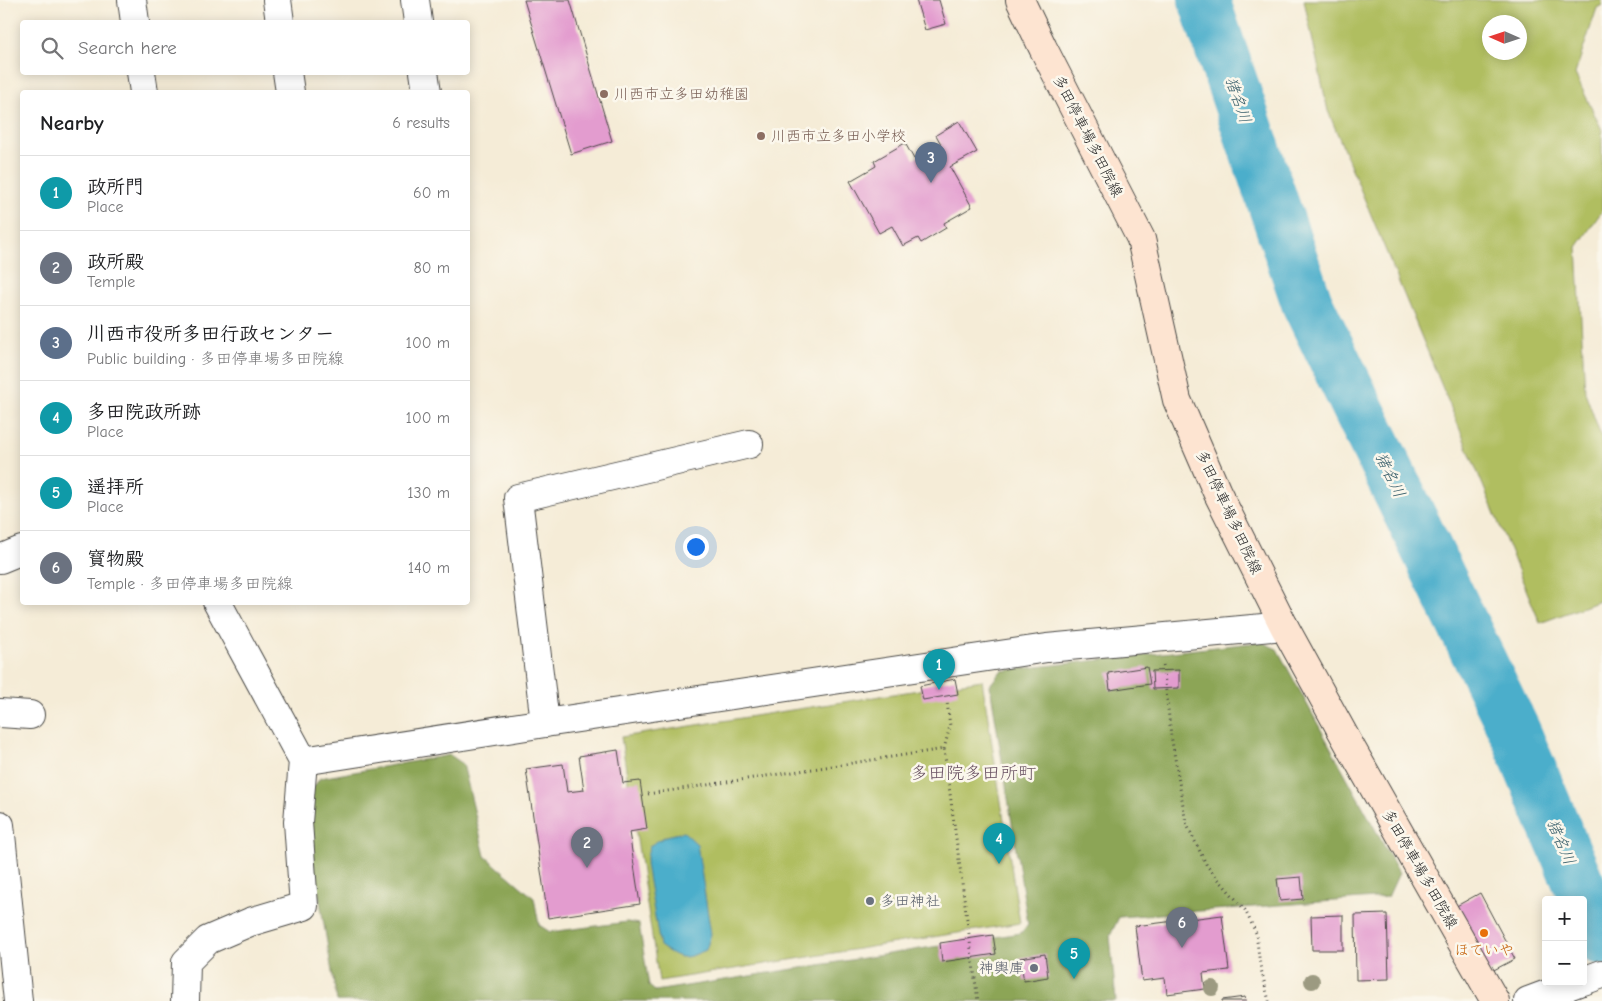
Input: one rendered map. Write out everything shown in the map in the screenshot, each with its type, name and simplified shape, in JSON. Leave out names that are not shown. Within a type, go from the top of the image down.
[{"type":"main road","name":"多田停車場多田院線","points":[[1020,0],[1141,239],[1177,400],[1217,492],[1284,626],[1495,1001]]},
{"type":"street","points":[[132,0],[135,20]]},
{"type":"street","points":[[277,0],[280,20]]},
{"type":"street","points":[[415,0],[418,20]]},
{"type":"street","points":[[142,75],[144,90]]},
{"type":"street","points":[[287,75],[290,90]]},
{"type":"street","points":[[424,75],[427,90]]},
{"type":"street","points":[[545,723],[518,498],[749,444]]},
{"type":"street","points":[[0,559],[20,551]]},
{"type":"street","points":[[185,1001],[186,962],[208,940],[250,922],[304,906],[298,822],[303,761],[218,605]]},
{"type":"street","points":[[303,761],[1046,648],[1284,626]]},
{"type":"street","points":[[0,713],[30,715]]},
{"type":"street","points":[[0,825],[6,953],[18,1001]]},
{"type":"street","points":[[1587,980],[1602,974]]},
{"type":"street","points":[[1530,1000],[1568,986]]},
{"type":"path","points":[[1160,638],[1171,735],[1186,822],[1207,866],[1245,910],[1256,933],[1260,965],[1269,1001]]},
{"type":"path","points":[[947,702],[950,726],[944,749],[978,1001]]},
{"type":"path","points":[[648,794],[944,749]]},
{"type":"green space","points":[[1304,0],[1602,0],[1602,5],[1597,8],[1575,74],[1602,130],[1602,211],[1577,247],[1585,392],[1602,439],[1602,600],[1540,623],[1328,111]]},
{"type":"green space","points":[[1261,642],[1277,649],[1399,873],[1388,897],[1119,917],[1110,936],[1116,1001],[337,1001],[303,802],[320,778],[450,755],[463,764],[485,856],[534,898],[539,925],[550,932],[627,922],[639,924],[649,986],[655,991],[1021,933],[1028,924],[990,685],[1001,671]]},
{"type":"green space","points":[[982,680],[1020,923],[659,981],[621,737]]},
{"type":"water","points":[[684,832],[697,844],[711,934],[706,950],[687,957],[673,954],[660,946],[646,864],[649,846],[666,836]]},
{"type":"building","points":[[524,0],[570,0],[612,141],[571,154]]},
{"type":"building","points":[[916,0],[939,0],[946,24],[925,30]]},
{"type":"building","points":[[959,121],[977,152],[950,167],[972,207],[944,223],[946,228],[921,243],[918,238],[903,246],[892,226],[879,233],[850,181],[876,166],[874,161],[905,143],[914,159],[941,144],[936,135]]},
{"type":"building","points":[[1147,667],[1150,684],[1110,690],[1108,673]]},
{"type":"building","points":[[1179,670],[1179,688],[1153,689],[1152,671]]},
{"type":"building","points":[[955,679],[958,694],[923,700],[920,686]]},
{"type":"building","points":[[618,750],[623,783],[640,781],[647,829],[629,832],[640,904],[548,918],[526,769],[563,764],[567,792],[584,790],[579,756]]},
{"type":"building","points":[[1301,877],[1303,899],[1280,901],[1277,879]]},
{"type":"building","name":"ほていや","points":[[1480,893],[1515,959],[1488,973],[1453,908]]},
{"type":"building","points":[[1387,914],[1389,979],[1356,980],[1355,915]]},
{"type":"building","points":[[1222,915],[1229,970],[1203,973],[1205,989],[1167,994],[1165,978],[1142,981],[1135,926]]},
{"type":"building","points":[[1343,915],[1343,950],[1312,950],[1311,916]]},
{"type":"building","points":[[993,935],[996,954],[942,962],[940,943]]},
{"type":"building","name":"神輿庫","points":[[1045,954],[1048,977],[1024,981],[1020,958]]},
{"type":"building","points":[[1245,997],[1246,1001],[1222,1001],[1222,1000]]},
{"type":"waterway","name":"猪名川","points":[[1204,0],[1307,303],[1515,732],[1602,939]]},
{"type":"place","name":"川西市立多田幼稚園","points":[[604,94]]},
{"type":"place","name":"川西市立多田小学校","points":[[761,136]]},
{"type":"place","name":"川西市役所多田行政センター","points":[[931,183]]},
{"type":"place","name":"政所門","points":[[939,690]]},
{"type":"place","name":"多田院政所跡","points":[[999,864]]},
{"type":"place","name":"政所殿","points":[[587,868]]},
{"type":"place","name":"多田神社","points":[[870,901]]},
{"type":"place","name":"ほていや","points":[[1484,933]]},
{"type":"place","name":"寳物殿","points":[[1182,948]]},
{"type":"place","name":"神輿庫","points":[[1034,968]]},
{"type":"place","name":"遥拝所","points":[[1074,979]]},
{"type":"district","name":"多田院多田所町","points":[[973,773]]}]
